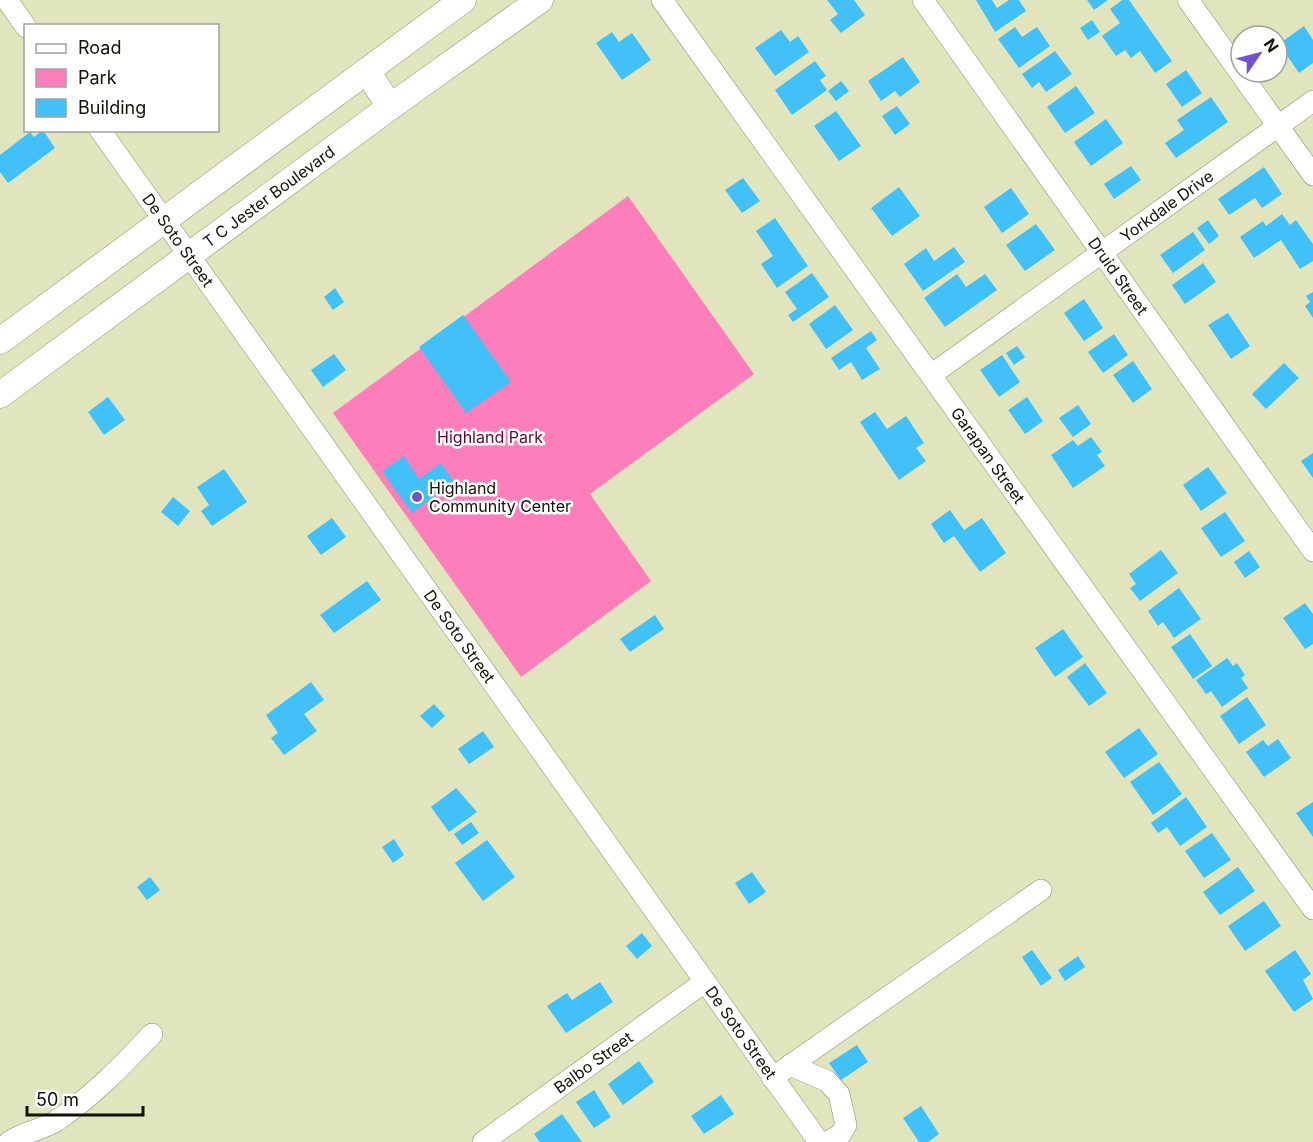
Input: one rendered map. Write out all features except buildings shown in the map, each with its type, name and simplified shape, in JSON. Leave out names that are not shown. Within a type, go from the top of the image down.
[{"type":"main road","points":[[0,342],[463,0]]},
{"type":"main road","name":"T C Jester Boulevard","points":[[0,395],[390,107],[540,0]]},
{"type":"main road","points":[[367,71],[390,107]]},
{"type":"street","points":[[7,0],[24,24]]},
{"type":"street","name":"Garapan Street","points":[[662,0],[1313,909]]},
{"type":"street","name":"Druid Street","points":[[923,0],[1313,551]]},
{"type":"street","points":[[1188,0],[1313,175]]},
{"type":"street","name":"Yorkdale Drive","points":[[931,375],[1313,101]]},
{"type":"street","name":"De Soto Street","points":[[101,132],[703,983],[819,1142]]},
{"type":"street","points":[[772,1078],[1041,890]]},
{"type":"street","name":"Balbo Street","points":[[483,1142],[703,983]]},
{"type":"street","points":[[9,1142],[54,1122],[121,1069],[152,1034]]},
{"type":"street","points":[[790,1065],[827,1081],[839,1094],[846,1125],[842,1134],[827,1142]]},
{"type":"green space","name":"Highland Park","points":[[628,196],[754,374],[590,494],[651,581],[521,677],[333,413]]},
{"type":"place","name":"Highland Community Center","points":[[417,497]]}]
